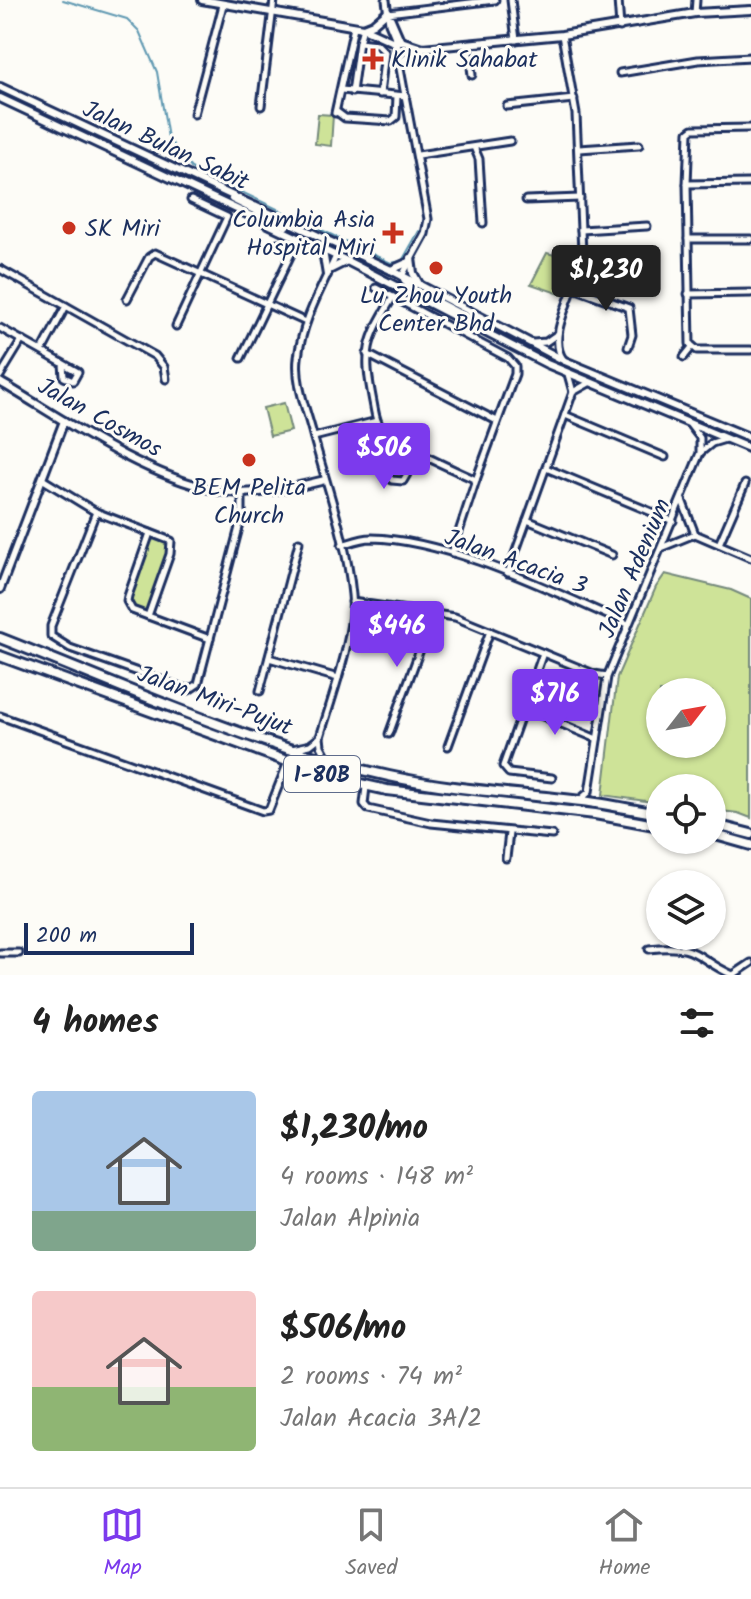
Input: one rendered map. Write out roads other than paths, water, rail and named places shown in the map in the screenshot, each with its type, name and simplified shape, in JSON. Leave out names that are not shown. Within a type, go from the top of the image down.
[{"type":"highway","name":"Jalan Miri-Pujut","points":[[0,638],[193,715],[329,761],[392,777],[447,786],[580,800],[646,812]]},
{"type":"highway","name":"Jalan Miri-Pujut","points":[[0,656],[288,762],[366,787],[595,814],[646,823]]},
{"type":"highway","points":[[726,828],[751,834]]},
{"type":"highway","points":[[726,838],[751,845]]},
{"type":"main road","points":[[202,0],[363,28],[399,45],[419,50],[562,35],[695,13],[751,10]]},
{"type":"main road","points":[[363,28],[388,12]]},
{"type":"main road","points":[[401,63],[419,50]]},
{"type":"main road","name":"Jalan Bulan Sabit","points":[[0,87],[391,270],[565,361],[751,438]]},
{"type":"main road","name":"Jalan Bulan Sabit","points":[[0,98],[347,261],[568,374],[751,449]]},
{"type":"main road","points":[[224,192],[238,203],[325,244],[336,256]]},
{"type":"main road","points":[[323,250],[328,273],[347,261]]},
{"type":"main road","points":[[391,270],[410,260],[413,273],[422,287]]},
{"type":"main road","points":[[402,276],[410,288],[547,364]]},
{"type":"main road","name":"Jalan Cosmos","points":[[0,382],[139,463],[209,489],[242,493],[298,487],[325,480]]},
{"type":"main road","points":[[0,589],[64,421]]},
{"type":"main road","points":[[742,435],[751,431]]},
{"type":"street","points":[[261,106],[274,0]]},
{"type":"street","points":[[386,0],[399,45],[428,219],[425,234],[402,276]]},
{"type":"street","points":[[388,12],[495,0]]},
{"type":"street","points":[[511,0],[516,40]]},
{"type":"street","points":[[618,0],[620,27]]},
{"type":"street","points":[[695,13],[696,0]]},
{"type":"street","points":[[194,114],[223,5]]},
{"type":"street","points":[[354,27],[336,112],[345,118],[391,121],[396,117],[397,96]]},
{"type":"street","points":[[352,92],[363,28]]},
{"type":"street","points":[[562,35],[574,99],[579,149],[582,261],[557,335],[557,348],[565,361]]},
{"type":"street","points":[[359,42],[377,44],[385,52],[380,94]]},
{"type":"street","points":[[468,44],[472,75]]},
{"type":"street","points":[[620,73],[698,60],[751,57]]},
{"type":"street","points":[[347,61],[355,63]]},
{"type":"street","points":[[341,90],[406,96]]},
{"type":"street","points":[[507,106],[574,99]]},
{"type":"street","points":[[751,128],[693,129],[689,132],[687,184],[689,341],[697,350],[751,350]]},
{"type":"street","points":[[418,155],[510,141]]},
{"type":"street","points":[[579,149],[639,145]]},
{"type":"street","points":[[474,147],[479,159],[483,223]]},
{"type":"street","points":[[687,184],[749,183]]},
{"type":"street","points":[[526,200],[580,198]]},
{"type":"street","points":[[176,326],[227,217],[191,200]]},
{"type":"street","points":[[581,230],[647,226]]},
{"type":"street","points":[[688,239],[751,239]]},
{"type":"street","points":[[241,358],[293,250],[278,243]]},
{"type":"street","points":[[127,299],[151,254],[155,253],[306,322]]},
{"type":"street","points":[[329,761],[320,737],[338,678],[352,602],[342,545],[299,378],[298,359],[306,322],[336,256]]},
{"type":"street","points":[[0,269],[155,356],[164,367],[166,379]]},
{"type":"street","points":[[376,288],[511,360],[515,366],[515,374],[452,553]]},
{"type":"street","points":[[574,288],[629,308],[632,335],[628,347]]},
{"type":"street","points":[[688,294],[751,293]]},
{"type":"street","points":[[393,297],[377,324],[367,354],[366,366],[377,421],[387,435],[476,480]]},
{"type":"street","points":[[42,351],[66,306]]},
{"type":"street","points":[[0,328],[63,364]]},
{"type":"street","points":[[528,343],[541,344],[557,335]]},
{"type":"street","points":[[0,376],[22,340]]},
{"type":"street","points":[[684,357],[692,347]]},
{"type":"street","points":[[367,354],[497,421]]},
{"type":"street","points":[[508,573],[573,392],[568,374]]},
{"type":"street","points":[[573,392],[589,383]]},
{"type":"street","points":[[565,415],[665,457]]},
{"type":"street","points":[[314,437],[377,421]]},
{"type":"street","points":[[689,424],[700,438],[700,453]]},
{"type":"street","points":[[387,435],[380,454],[384,471],[392,480],[403,481],[420,452]]},
{"type":"street","points":[[700,453],[712,443],[725,439]]},
{"type":"street","name":"Jalan Adenium","points":[[589,792],[607,677],[700,453]]},
{"type":"street","points":[[546,468],[673,521]]},
{"type":"street","points":[[42,479],[96,512],[168,539],[173,545],[148,616]]},
{"type":"street","points":[[719,544],[745,484]]},
{"type":"street","points":[[96,512],[50,634],[70,648],[185,690],[198,684],[242,516],[242,493]]},
{"type":"street","points":[[682,500],[695,534]]},
{"type":"street","points":[[527,520],[612,555]]},
{"type":"street","points":[[150,533],[127,601],[132,610],[210,639]]},
{"type":"street","points":[[662,548],[695,534],[751,558]]},
{"type":"street","name":"Jalan Acacia 3","points":[[342,545],[374,538],[452,553],[508,573],[628,624]]},
{"type":"street","points":[[260,691],[299,542]]},
{"type":"street","points":[[352,602],[455,617],[607,677]]},
{"type":"street","points":[[389,734],[433,614]]},
{"type":"street","points":[[448,746],[490,631]]},
{"type":"street","points":[[543,653],[503,766],[509,773],[552,778]]},
{"type":"street","points":[[269,658],[338,678]]},
{"type":"street","points":[[524,708],[597,739]]},
{"type":"street","points":[[0,716],[263,811],[271,808],[288,762]]},
{"type":"street","points":[[291,749],[310,745],[320,737]]},
{"type":"street","points":[[366,787],[364,802],[368,809],[431,823],[552,835]]},
{"type":"street","points":[[580,800],[589,792],[596,803]]},
{"type":"street","points":[[506,858],[509,833]]},
{"type":"street","points":[[691,950],[733,975],[751,963]]},
{"type":"street","points":[[0,953],[19,953]]},
{"type":"waterway","points":[[63,0],[127,19],[139,31],[157,72],[168,138],[191,168],[391,263],[402,261],[419,231]]},
{"type":"place","name":"Klinik Sahabat","points":[[373,59]]},
{"type":"place","name":"SK Miri","points":[[69,228]]},
{"type":"place","name":"Columbia Asia Hospital Miri","points":[[393,233]]},
{"type":"place","name":"Lu Zhou Youth Center Bhd","points":[[436,268]]},
{"type":"place","name":"BEM Pelita Church","points":[[249,460]]}]
